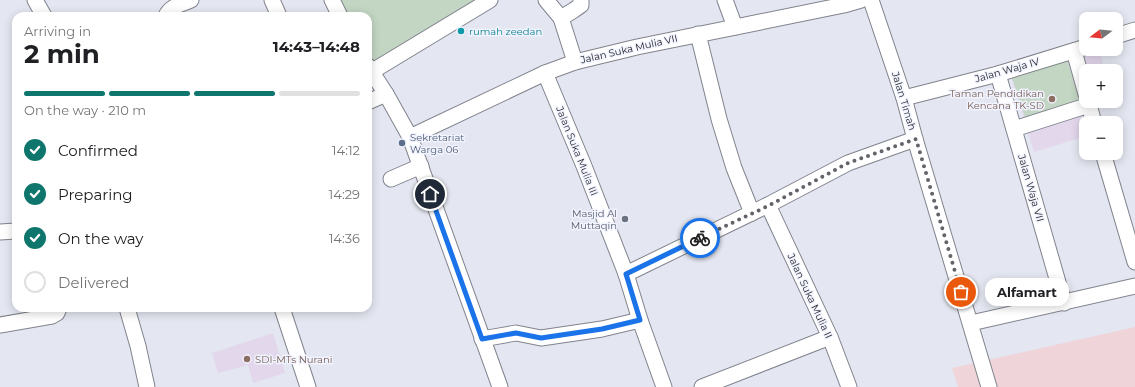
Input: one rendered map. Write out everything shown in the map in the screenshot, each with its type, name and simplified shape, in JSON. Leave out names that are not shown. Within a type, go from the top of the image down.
[{"type":"street","points":[[35,0],[42,12]]},
{"type":"street","points":[[168,12],[172,8],[191,0]]},
{"type":"street","points":[[272,0],[277,12]]},
{"type":"street","points":[[332,0],[338,12]]},
{"type":"street","points":[[372,68],[490,0]]},
{"type":"street","points":[[546,0],[561,18],[574,62]]},
{"type":"street","points":[[561,18],[581,5],[581,0]]},
{"type":"street","points":[[725,0],[735,27]]},
{"type":"street","name":"Jalan Suka Mulia VII","points":[[410,137],[545,73],[574,62],[637,47],[844,5],[861,0]]},
{"type":"street","name":"Jalan Timah","points":[[871,0],[904,98],[989,387]]},
{"type":"street","points":[[1123,34],[1135,30]]},
{"type":"street","points":[[698,34],[719,119],[734,168],[752,213]]},
{"type":"street","name":"Jalan Waja IV","points":[[904,98],[998,74],[1079,49]]},
{"type":"street","points":[[372,72],[410,137],[500,387]]},
{"type":"street","name":"Jalan Suka Mulia III","points":[[545,73],[584,166],[626,274],[640,320],[664,387]]},
{"type":"street","name":"Jalan Waja VII","points":[[998,74],[1064,303]]},
{"type":"street","points":[[372,100],[386,94]]},
{"type":"street","points":[[1014,128],[1079,103]]},
{"type":"street","points":[[626,274],[768,206],[848,163],[916,139]]},
{"type":"street","points":[[1105,160],[1135,262]]},
{"type":"street","points":[[391,179],[421,166]]},
{"type":"street","name":"Jalan Suka Mulia II","points":[[768,206],[830,337],[849,387]]},
{"type":"street","points":[[971,323],[1135,286]]},
{"type":"street","points":[[0,325],[52,316],[57,312]]},
{"type":"street","points":[[127,312],[138,346],[147,387]]},
{"type":"street","points":[[283,312],[307,387]]},
{"type":"street","points":[[482,339],[516,333],[541,338],[602,329],[640,320]]},
{"type":"street","points":[[702,387],[830,337]]},
{"type":"shaded area","name":"Taman Pendidikan Kencana TK-SD","points":[[1079,54],[1079,56],[1101,56],[1103,64],[1079,64],[1079,108],[1091,108],[1092,116],[1079,116],[1079,138],[1034,152],[1011,76]]},
{"type":"shaded area","points":[[1135,327],[1135,387],[958,387],[952,368]]},
{"type":"shaded area","name":"SDI-MTs Nurani","points":[[273,333],[285,373],[253,383],[248,365],[218,373],[212,353]]},
{"type":"green space","points":[[338,0],[480,0],[372,63],[372,12],[345,12]]},
{"type":"green space","points":[[1067,60],[1079,96],[1079,103],[1026,120],[1012,78]]},
{"type":"way so far","points":[[700,238],[768,206],[848,163],[916,139],[961,292]]},
{"type":"place","name":"rumah zeedan","points":[[461,31]]},
{"type":"place","name":"Taman Pendidikan Kencana TK-SD","points":[[1052,99]]},
{"type":"place","name":"Sekretariat Warga 06","points":[[402,143]]},
{"type":"place","name":"Masjid Al Muttaqin","points":[[625,219]]},
{"type":"place","name":"Alfamart","points":[[961,292]]},
{"type":"place","name":"SDI-MTs Nurani","points":[[247,359]]},
{"type":"route","points":[[430,194],[482,339],[516,333],[541,338],[602,329],[640,320],[626,274],[700,238]]}]
